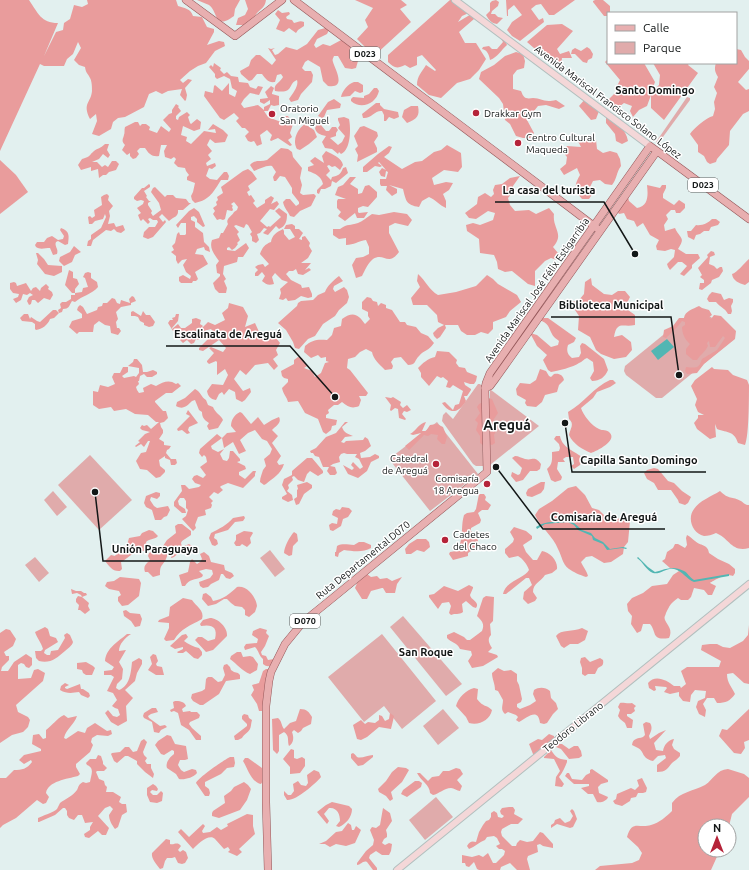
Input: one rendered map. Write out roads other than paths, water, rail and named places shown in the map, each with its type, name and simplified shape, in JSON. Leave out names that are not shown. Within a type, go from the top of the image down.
[{"type":"main road","points":[[186,0],[235,36],[282,0]]},
{"type":"main road","name":"D023","points":[[294,0],[601,231]]},
{"type":"main road","name":"Avenida Mariscal Francisco Solano López","points":[[456,0],[749,219]]},
{"type":"main road","name":"Avenida Mariscal José Félix Estigarribia","points":[[487,472],[485,390],[490,373],[650,146]]},
{"type":"main road","name":"Avenida Mariscal José Félix Estigarribia","points":[[485,390],[496,378],[657,151]]},
{"type":"main road","name":"Ruta Departamental D070","points":[[268,870],[266,706],[271,672],[285,644],[303,622],[487,472]]},
{"type":"main road","name":"Teodoro Librano","points":[[397,870],[749,584]]},
{"type":"water","points":[[667,339],[674,347],[658,360],[651,351]]},
{"type":"water","points":[[567,520],[574,523],[582,530],[591,533],[595,538],[603,542],[610,549],[623,547],[627,548],[607,550],[603,544],[593,540],[592,536],[578,530],[574,525],[568,522],[545,524],[537,529],[536,527],[547,522]]},
{"type":"water","points":[[638,557],[655,572],[676,568],[685,572],[694,580],[729,574],[729,576],[694,582],[680,571],[674,569],[653,573],[648,570],[637,558]]},
{"type":"place","name":"Drakkar Gym","points":[[476,113]]},
{"type":"place","name":"Oratorio San Miguel","points":[[272,114]]},
{"type":"place","name":"Centro Cultural Maqueda","points":[[518,143]]},
{"type":"place","name":"La casa del turista","points":[[635,254]]},
{"type":"place","name":"Biblioteca Municipal","points":[[679,375]]},
{"type":"place","name":"Escalinata de Areguá","points":[[335,397]]},
{"type":"place","name":"Capilla Santo Domingo","points":[[565,423]]},
{"type":"place","name":"Catedral de Areguá","points":[[436,464]]},
{"type":"place","name":"Comisaria de Areguá","points":[[496,467]]},
{"type":"place","name":"Comisaría 18 Aregua","points":[[487,484]]},
{"type":"place","name":"Unión Paraguaya","points":[[95,492]]},
{"type":"place","name":"Cadetes del Chaco","points":[[445,540]]},
{"type":"district","name":"Santo Domingo","points":[[655,90]]},
{"type":"district","name":"Areguá","points":[[507,425]]},
{"type":"district","name":"San Roque","points":[[426,652]]}]
